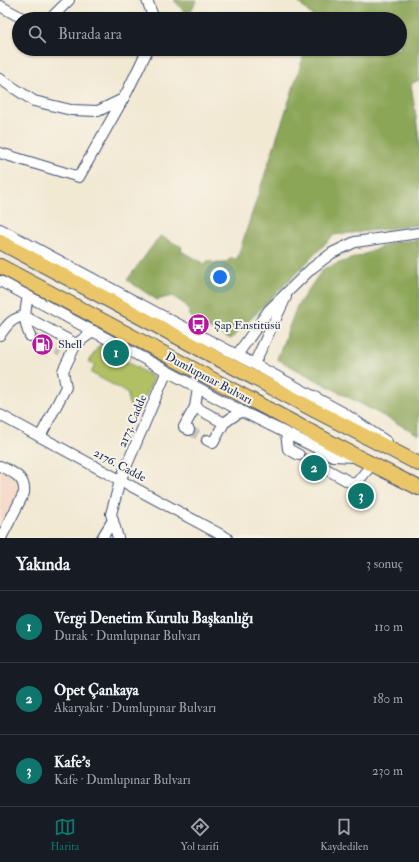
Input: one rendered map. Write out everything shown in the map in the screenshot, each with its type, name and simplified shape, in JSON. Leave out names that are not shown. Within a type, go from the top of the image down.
[{"type":"highway","name":"Dumlupınar Bulvarı","points":[[0,242],[415,462]]},
{"type":"highway","name":"Dumlupınar Bulvarı","points":[[0,266],[419,488]]},
{"type":"street","points":[[57,12],[69,0]]},
{"type":"street","points":[[147,0],[151,12]]},
{"type":"street","points":[[0,6],[12,12]]},
{"type":"street","points":[[0,153],[79,177],[123,99],[144,56]]},
{"type":"street","points":[[0,79],[34,100],[71,110],[98,111],[123,99]]},
{"type":"street","points":[[0,229],[254,364],[367,428],[415,462]]},
{"type":"street","points":[[237,355],[269,310],[312,268],[332,253],[355,242],[419,233]]},
{"type":"street","points":[[0,281],[241,411],[333,456],[358,457]]},
{"type":"street","points":[[254,364],[279,314],[287,294]]},
{"type":"street","points":[[28,296],[24,316],[30,336]]},
{"type":"street","points":[[0,335],[10,321],[24,316],[76,344]]},
{"type":"street","points":[[40,437],[66,387],[63,371],[65,355],[76,344],[94,331]]},
{"type":"street","name":"2173. Cadde","points":[[113,520],[111,514],[120,481],[167,371]]},
{"type":"street","points":[[189,430],[184,427],[195,407],[198,388]]},
{"type":"street","points":[[195,407],[224,423]]},
{"type":"street","points":[[208,440],[213,443],[224,423],[241,411]]},
{"type":"street","name":"2176. Cadde","points":[[0,415],[227,538]]},
{"type":"street","points":[[286,433],[288,449],[299,455]]},
{"type":"street","points":[[326,469],[355,485],[372,464]]},
{"type":"street","points":[[0,466],[18,476],[25,488],[24,493],[1,538]]},
{"type":"street","points":[[102,538],[113,520]]},
{"type":"street","points":[[113,520],[118,538]]},
{"type":"shaded area","points":[[0,466],[24,483],[0,538]]},
{"type":"green space","points":[[174,0],[197,0],[190,12],[184,12]]},
{"type":"green space","points":[[296,0],[419,0],[419,80],[411,84],[419,138],[419,225],[334,235],[231,339],[192,320],[186,305],[172,296],[157,300],[127,280],[160,236],[182,247],[181,251],[206,265],[207,261],[223,263],[231,258],[237,259],[304,56],[407,56],[407,12],[308,12]]},
{"type":"green space","points":[[419,240],[419,435],[277,359],[297,306],[323,269],[393,242]]},
{"type":"green space","points":[[99,345],[154,378],[140,408],[136,410],[131,408],[128,401],[128,393],[91,373],[95,365],[89,362]]},
{"type":"tunnel","points":[[30,336],[61,352]]},
{"type":"tunnel","points":[[189,430],[207,440]]},
{"type":"tunnel","points":[[299,455],[326,469]]},
{"type":"place","name":"Şap Enstitüsü","points":[[199,325]]},
{"type":"place","name":"Shell","points":[[43,344]]},
{"type":"place","name":"Vergi Denetim Kurulu Başkanlığı","points":[[116,353]]},
{"type":"place","name":"Opet Çankaya","points":[[314,468]]},
{"type":"place","name":"Kafe's","points":[[361,496]]}]
